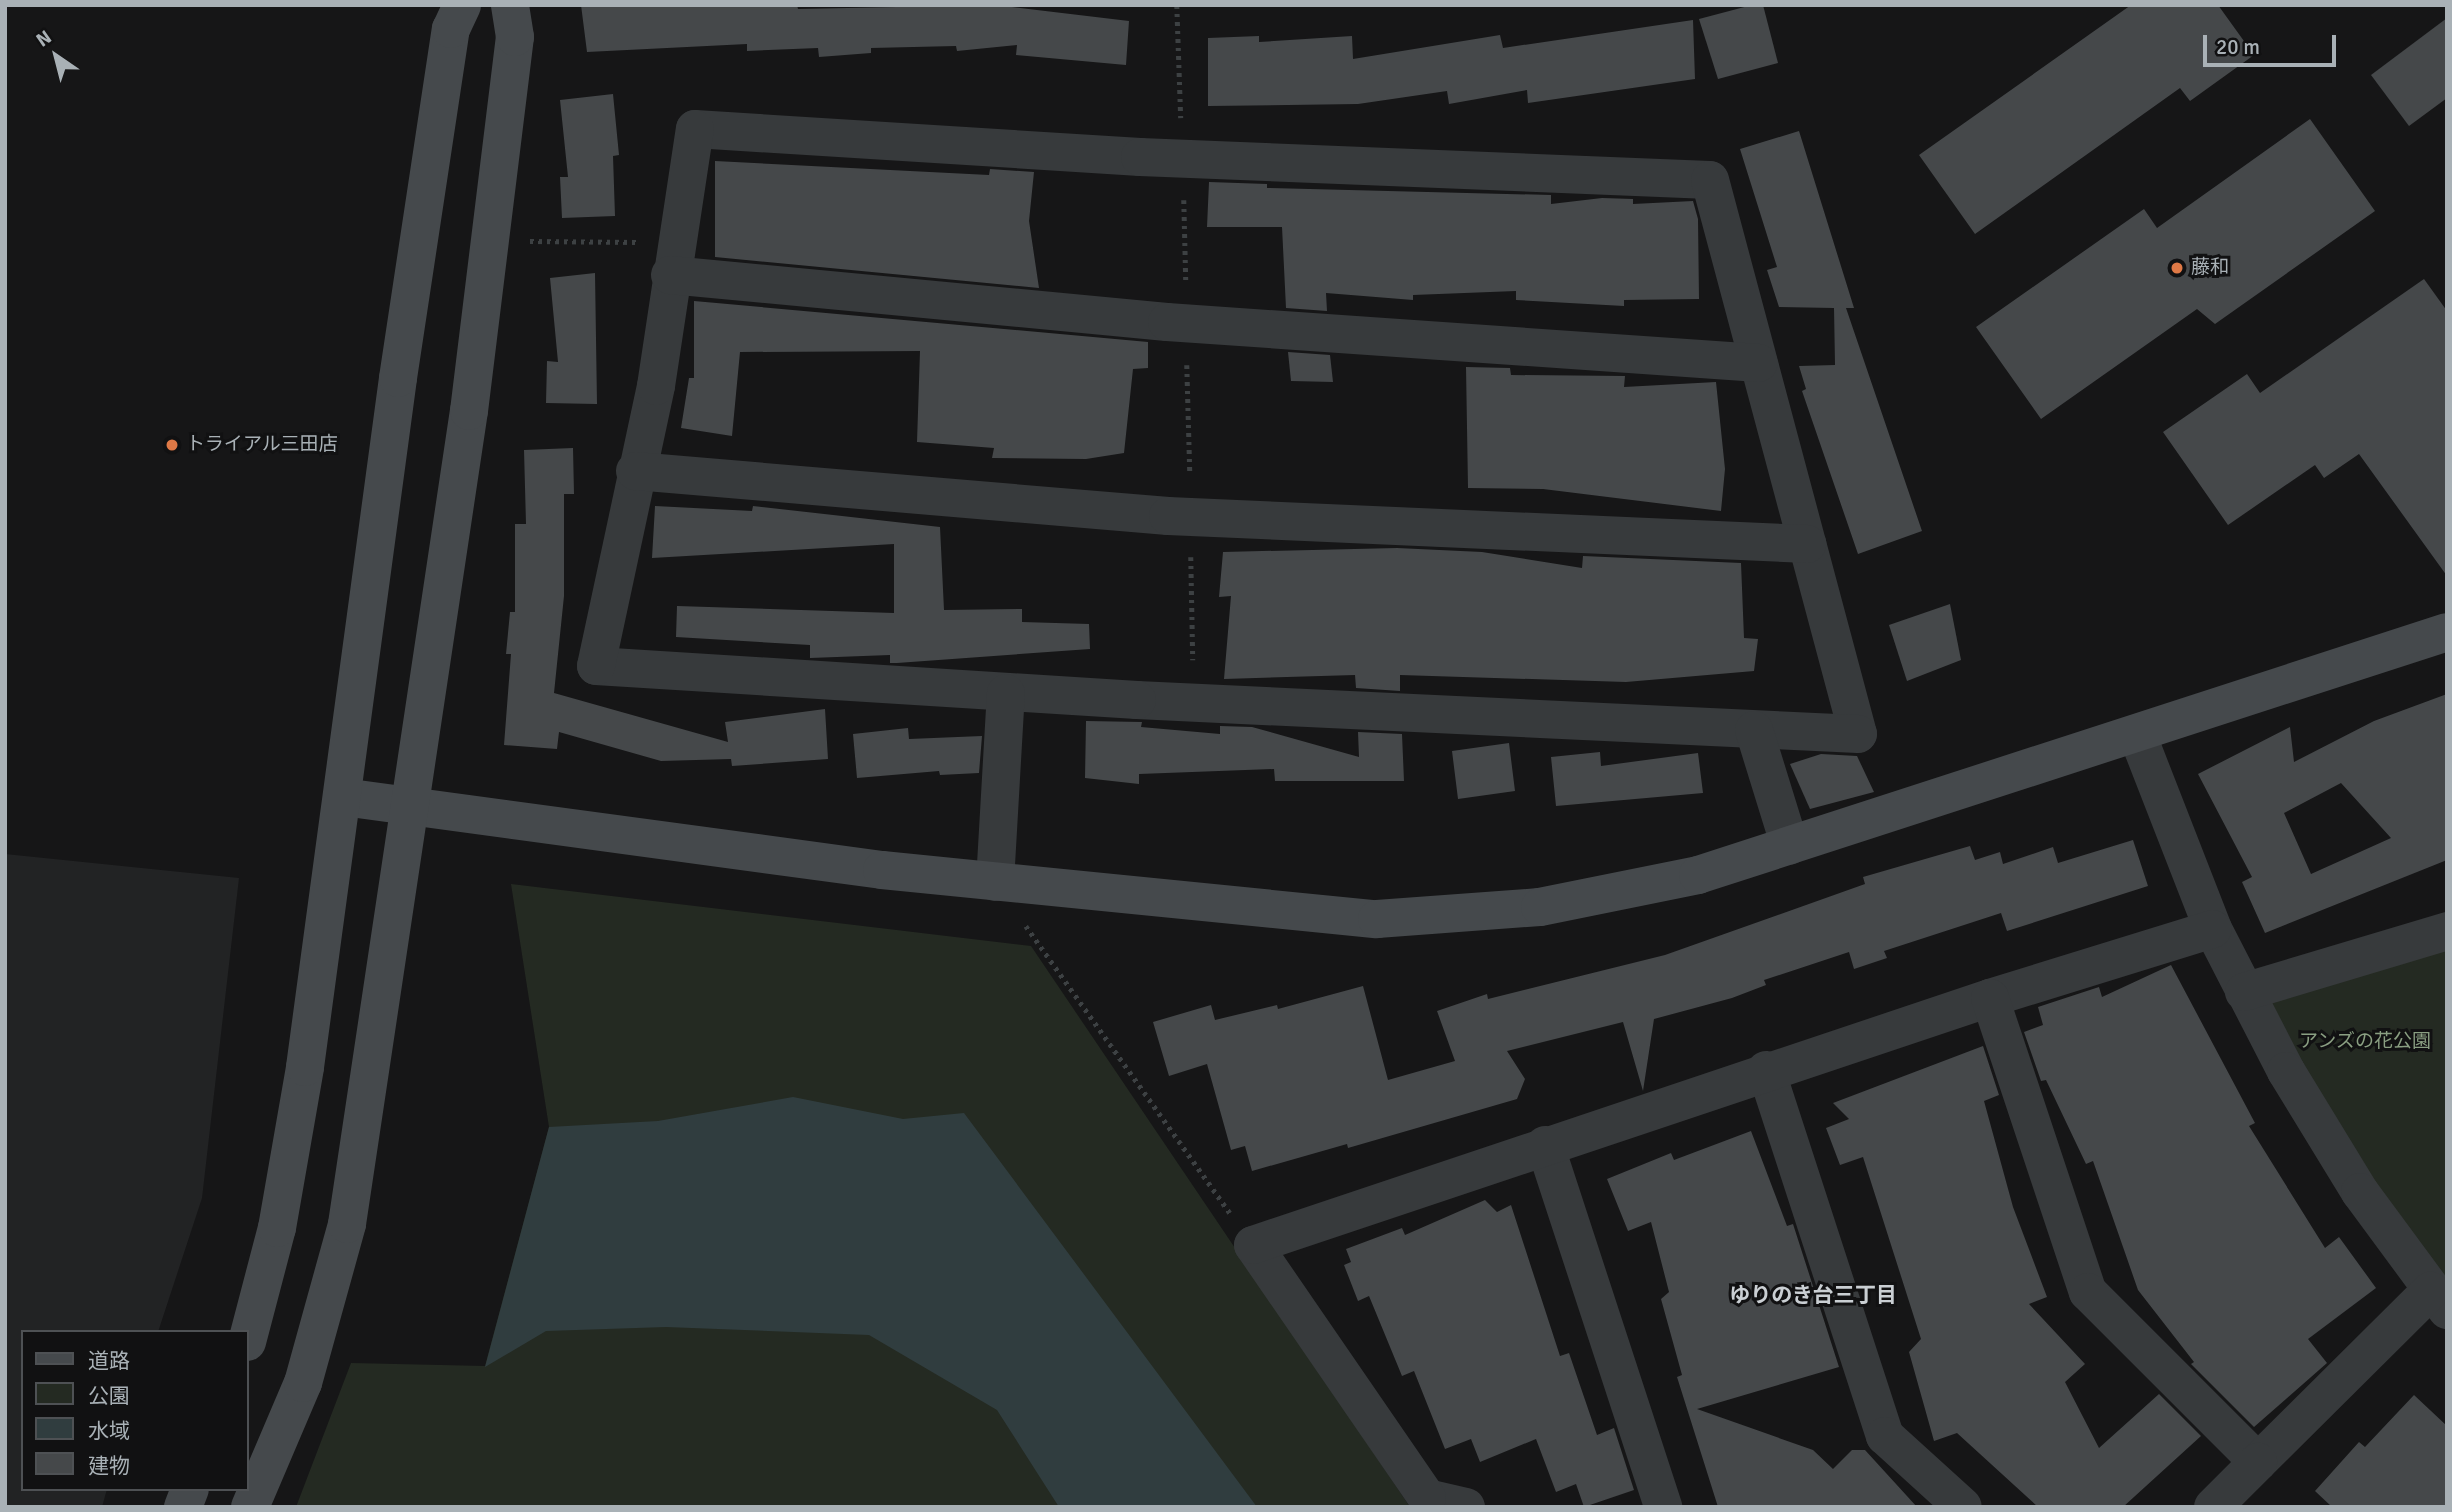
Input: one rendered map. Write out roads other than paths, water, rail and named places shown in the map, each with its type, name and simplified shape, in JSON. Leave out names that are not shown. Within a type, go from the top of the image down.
[{"type":"street","points":[[248,1338],[277,1228],[343,797],[398,378],[451,29],[462,5]]},
{"type":"street","points":[[250,1507],[303,1384],[347,1224],[411,808],[491,241],[515,37],[510,5]]},
{"type":"street","points":[[695,130],[1183,159],[1710,180],[1858,734],[1006,693],[596,666],[635,471],[656,386],[673,259],[695,130]]},
{"type":"street","points":[[673,259],[1167,322],[1759,363]]},
{"type":"street","points":[[635,471],[1168,516],[1807,544]]},
{"type":"street","points":[[343,797],[411,808],[995,882],[1377,919],[1540,907],[1698,875],[2447,632]]},
{"type":"street","points":[[995,882],[1006,693]]},
{"type":"street","points":[[1754,730],[1790,846]]},
{"type":"street","points":[[2137,734],[2213,929],[2244,992],[2360,1192],[2438,1301],[2258,1462],[2213,1507]]},
{"type":"street","points":[[1466,1507],[1427,1499],[1253,1245],[1766,1070],[2213,929]]},
{"type":"street","points":[[2244,992],[2447,931]]},
{"type":"street","points":[[1990,998],[2088,1292],[2258,1462]]},
{"type":"street","points":[[1766,1070],[1885,1436],[1963,1507]]},
{"type":"street","points":[[1545,1145],[1663,1507]]},
{"type":"water","points":[[793,1097],[903,1119],[964,1113],[1257,1507],[1059,1507],[997,1410],[869,1335],[666,1327],[546,1331],[485,1367],[549,1127],[658,1121]]},
{"type":"place","name":"藤和","points":[[2177,268]]},
{"type":"place","name":"トライアル三田店","points":[[172,445]]},
{"type":"district","name":"ゆりのき台三丁目","points":[[1813,1295]]},
{"type":"park label","name":"アンズの花公園","points":[[2365,1042]]}]
